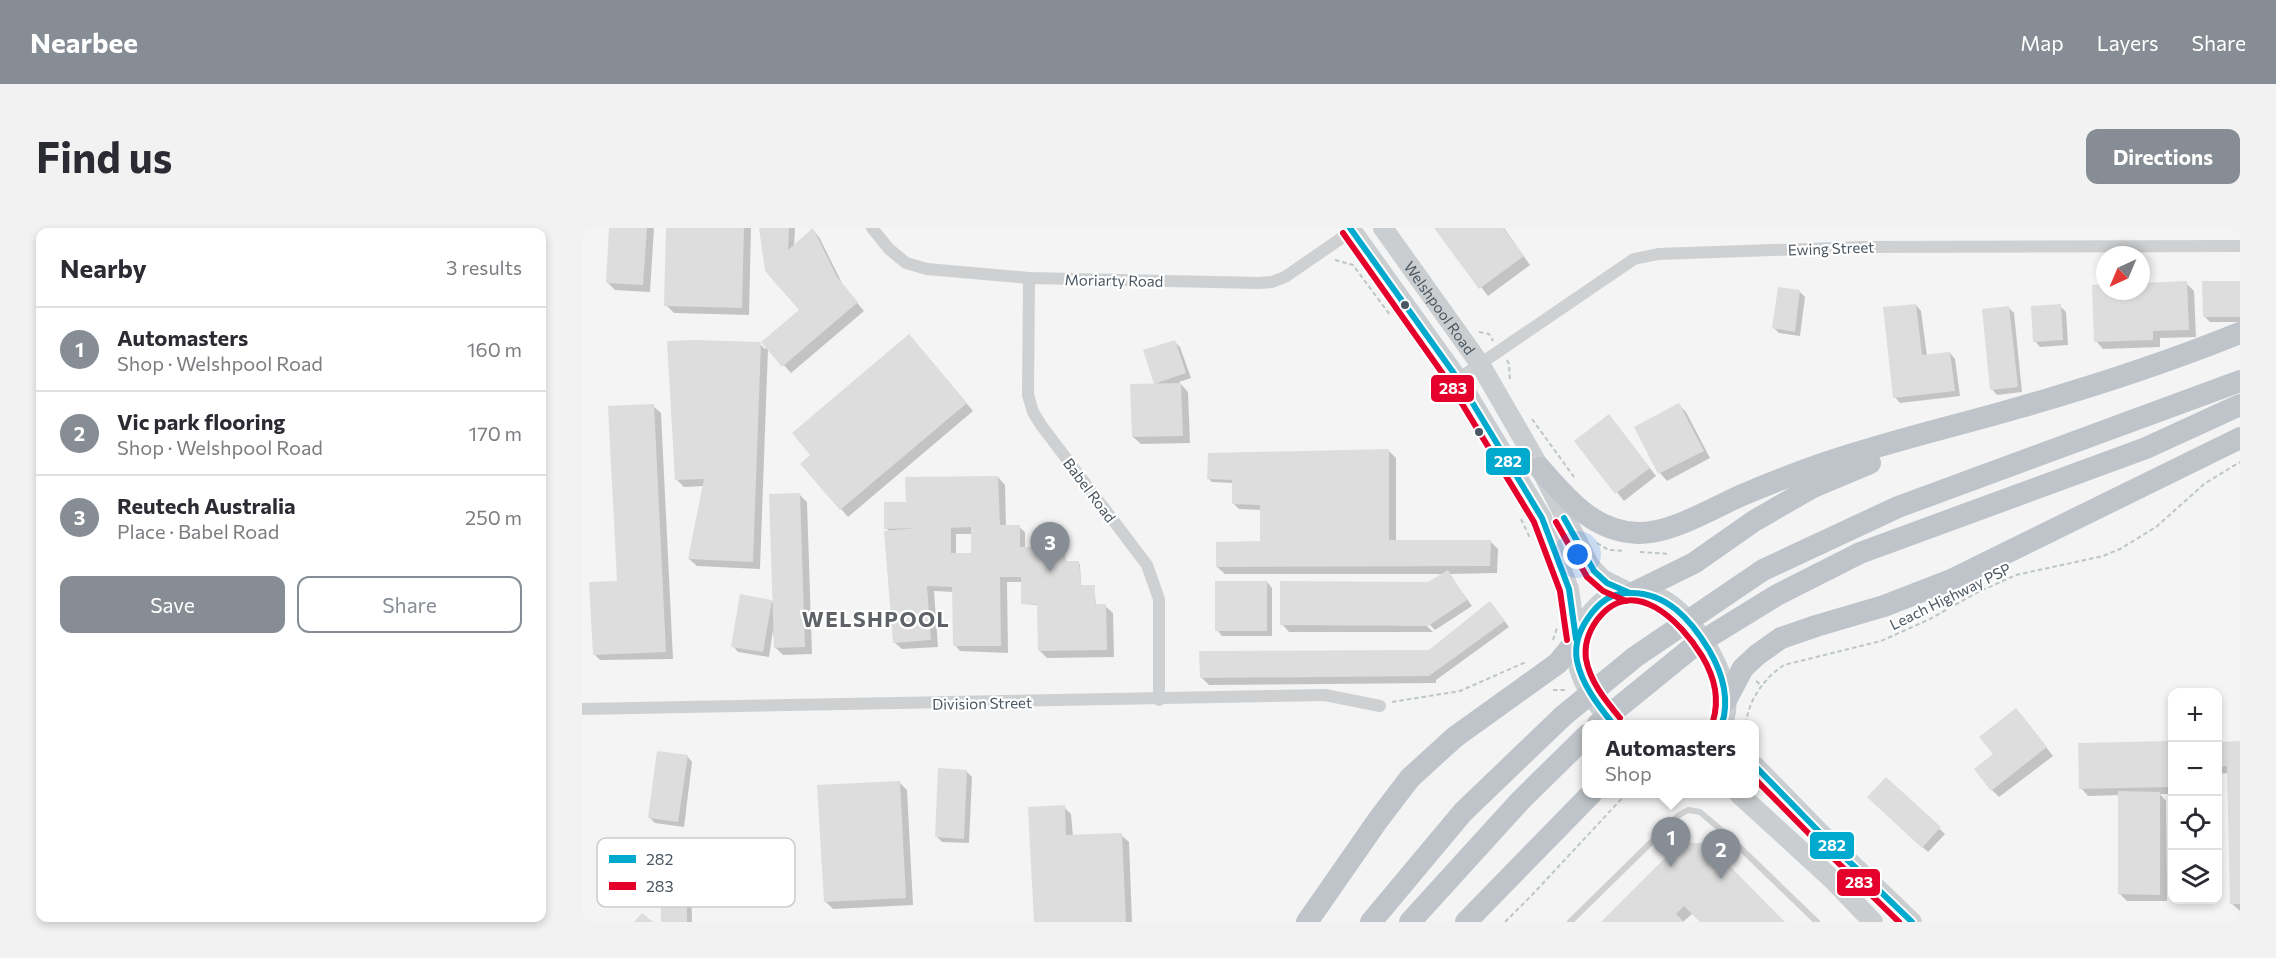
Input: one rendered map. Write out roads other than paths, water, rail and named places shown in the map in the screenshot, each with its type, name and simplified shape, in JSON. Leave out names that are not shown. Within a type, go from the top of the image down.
[{"type":"highway","points":[[1540,468],[1603,536],[1659,530],[1825,463],[2137,373],[2240,333]]},
{"type":"highway","points":[[1371,922],[1463,812],[1537,741],[1635,657],[1763,570],[1898,507],[2240,381]]},
{"type":"highway","points":[[1603,720],[1694,646],[1777,595],[1860,553],[2146,448],[2240,405]]},
{"type":"highway","points":[[1631,593],[1694,563],[1755,521],[1813,487],[1865,464],[2020,408]]},
{"type":"highway","points":[[1733,717],[1743,668],[1756,655],[1781,638],[1884,606],[1951,580],[2240,438]]},
{"type":"highway","points":[[1308,922],[1377,820],[1410,778],[1455,737],[1558,663],[1576,640]]},
{"type":"highway","points":[[1410,922],[1505,818],[1582,740]]},
{"type":"highway","points":[[1466,922],[1587,798]]},
{"type":"main road","name":"Welshpool Road","points":[[1383,228],[1480,364],[1540,468],[1594,571],[1607,583],[1631,593],[1641,593],[1665,601],[1689,622],[1711,655],[1723,681],[1733,717]]},
{"type":"main road","name":"Welshpool Road","points":[[1353,229],[1458,379],[1542,518],[1569,589],[1576,640],[1576,658],[1585,682],[1610,720]]},
{"type":"main road","points":[[1396,245],[1388,254],[1388,262],[1406,305]]},
{"type":"main road","points":[[1576,640],[1583,623],[1605,599],[1613,595],[1631,593]]},
{"type":"main road","points":[[1759,770],[1912,922]]},
{"type":"main road","points":[[1742,798],[1833,880],[1873,922]]},
{"type":"street","name":"Moriarty Road","points":[[872,228],[889,249],[906,263],[927,269],[1029,278],[1272,282],[1285,277],[1353,229]]},
{"type":"street","name":"Ewing Street","points":[[1458,379],[1634,259],[1658,254],[1862,247],[2240,246]]},
{"type":"street","name":"Babel Road","points":[[1029,278],[1028,395],[1041,425],[1147,565],[1155,583],[1159,599],[1159,700]]},
{"type":"street","name":"Division Street","points":[[582,709],[1159,700],[1325,695],[1380,706]]},
{"type":"lane","points":[[1570,922],[1678,815],[1688,810],[1700,812],[1727,835],[1817,922]]},
{"type":"place","name":"Reutech Australia","points":[[1050,572]]},
{"type":"place","name":"Automasters","points":[[1671,867]]},
{"type":"place","name":"Vic park flooring","points":[[1721,879]]},
{"type":"district","name":"WELSHPOOL","points":[[876,618]]}]
